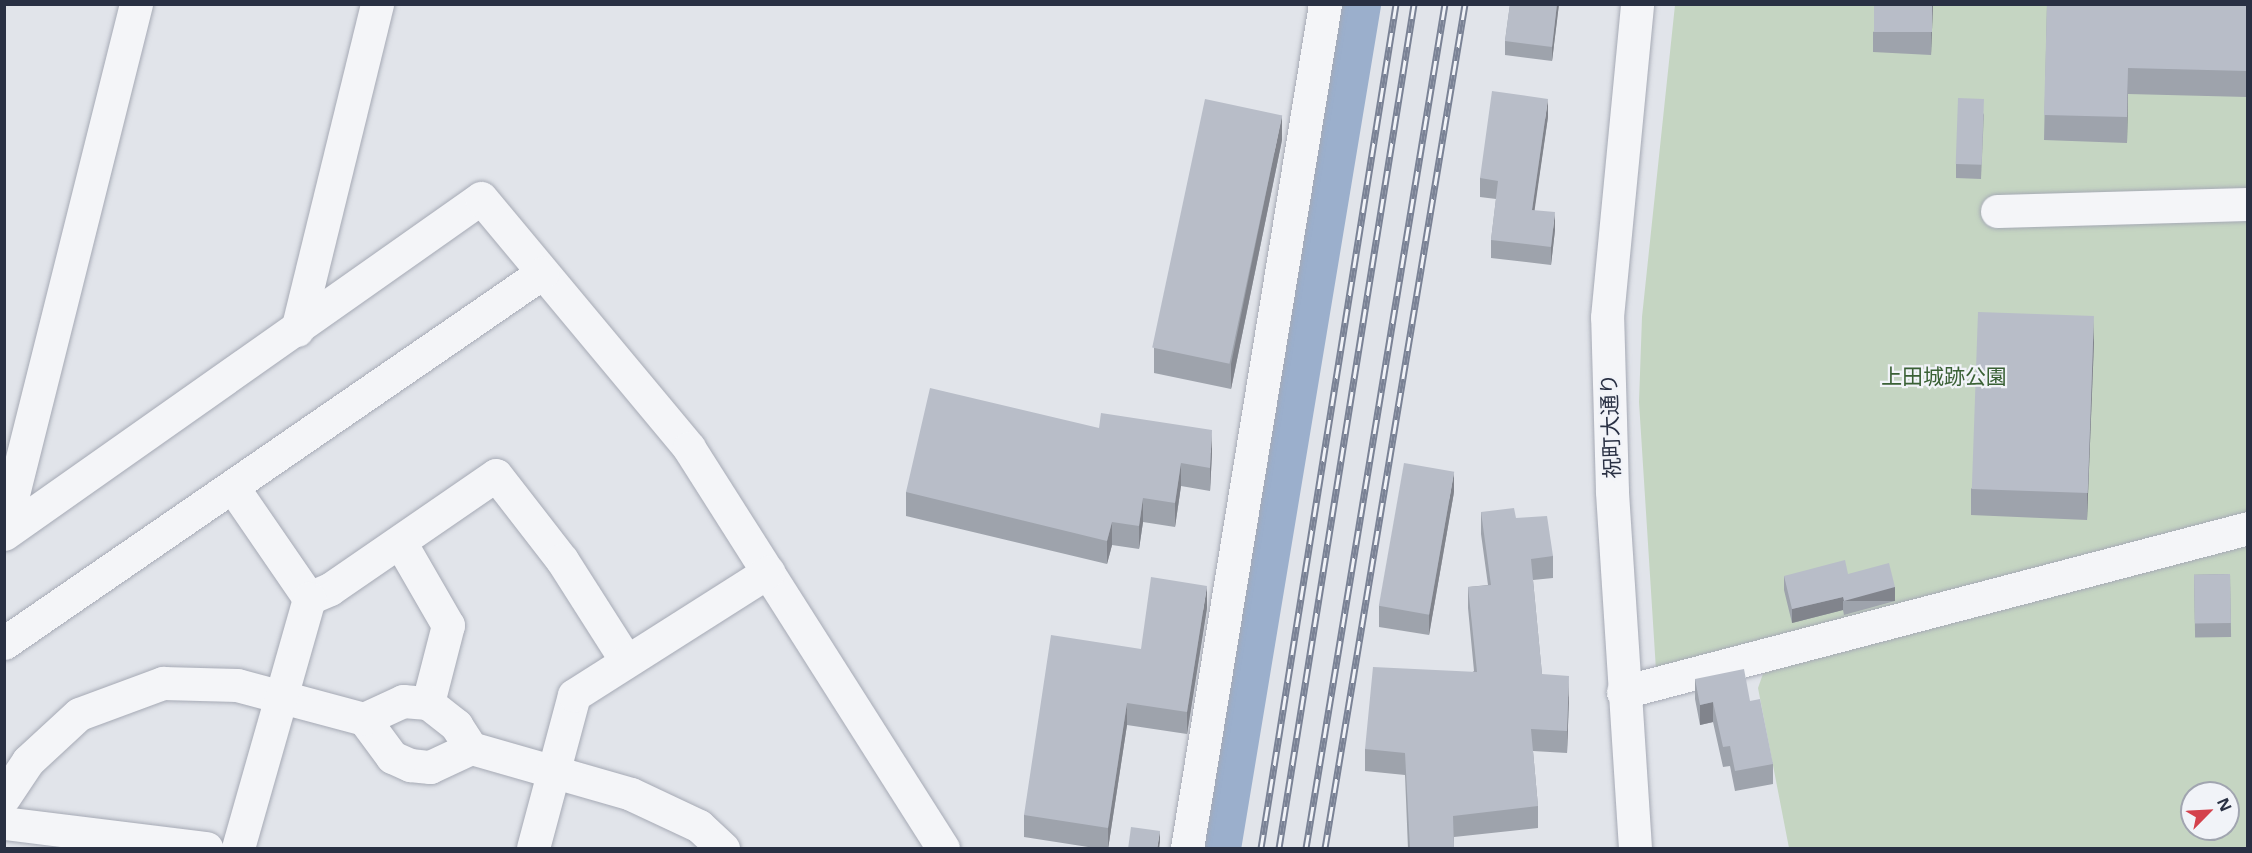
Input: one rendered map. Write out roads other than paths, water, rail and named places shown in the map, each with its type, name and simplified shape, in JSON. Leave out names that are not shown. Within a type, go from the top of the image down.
[{"type":"street","points":[[4,532],[136,4]]},
{"type":"street","points":[[297,330],[377,4]]},
{"type":"street","points":[[1187,849],[1325,4]]},
{"type":"street","name":"祝町大通り","points":[[1635,849],[1623,692],[1607,316],[1636,4]]},
{"type":"street","points":[[4,532],[297,330],[481,198],[689,448],[943,849]]},
{"type":"street","points":[[1997,211],[2247,204]]},
{"type":"street","points":[[4,644],[234,489],[542,273]]},
{"type":"street","points":[[238,849],[309,598],[400,543],[496,475],[562,560],[625,659]]},
{"type":"street","points":[[234,489],[309,598]]},
{"type":"street","points":[[1623,692],[2247,528]]},
{"type":"street","points":[[400,543],[448,625],[428,703]]},
{"type":"street","points":[[533,849],[552,770],[574,696],[625,659],[768,572]]},
{"type":"street","points":[[4,797],[54,733],[79,714],[138,688],[207,681],[282,697],[364,719],[392,757],[410,765],[430,767],[471,748],[552,770],[669,809],[723,849]]},
{"type":"street","points":[[364,719],[403,701],[428,703],[456,725],[471,748]]},
{"type":"street","points":[[4,823],[206,849]]},
{"type":"waterway","points":[[1215,848],[1355,4]]},
{"type":"railway","points":[[1261,848],[1396,4]]},
{"type":"railway","points":[[1279,848],[1414,4]]},
{"type":"railway","points":[[1306,848],[1445,4]]},
{"type":"railway","points":[[1325,848],[1465,4]]},
{"type":"park label","name":"上田城跡公園","points":[[1944,376]]}]
